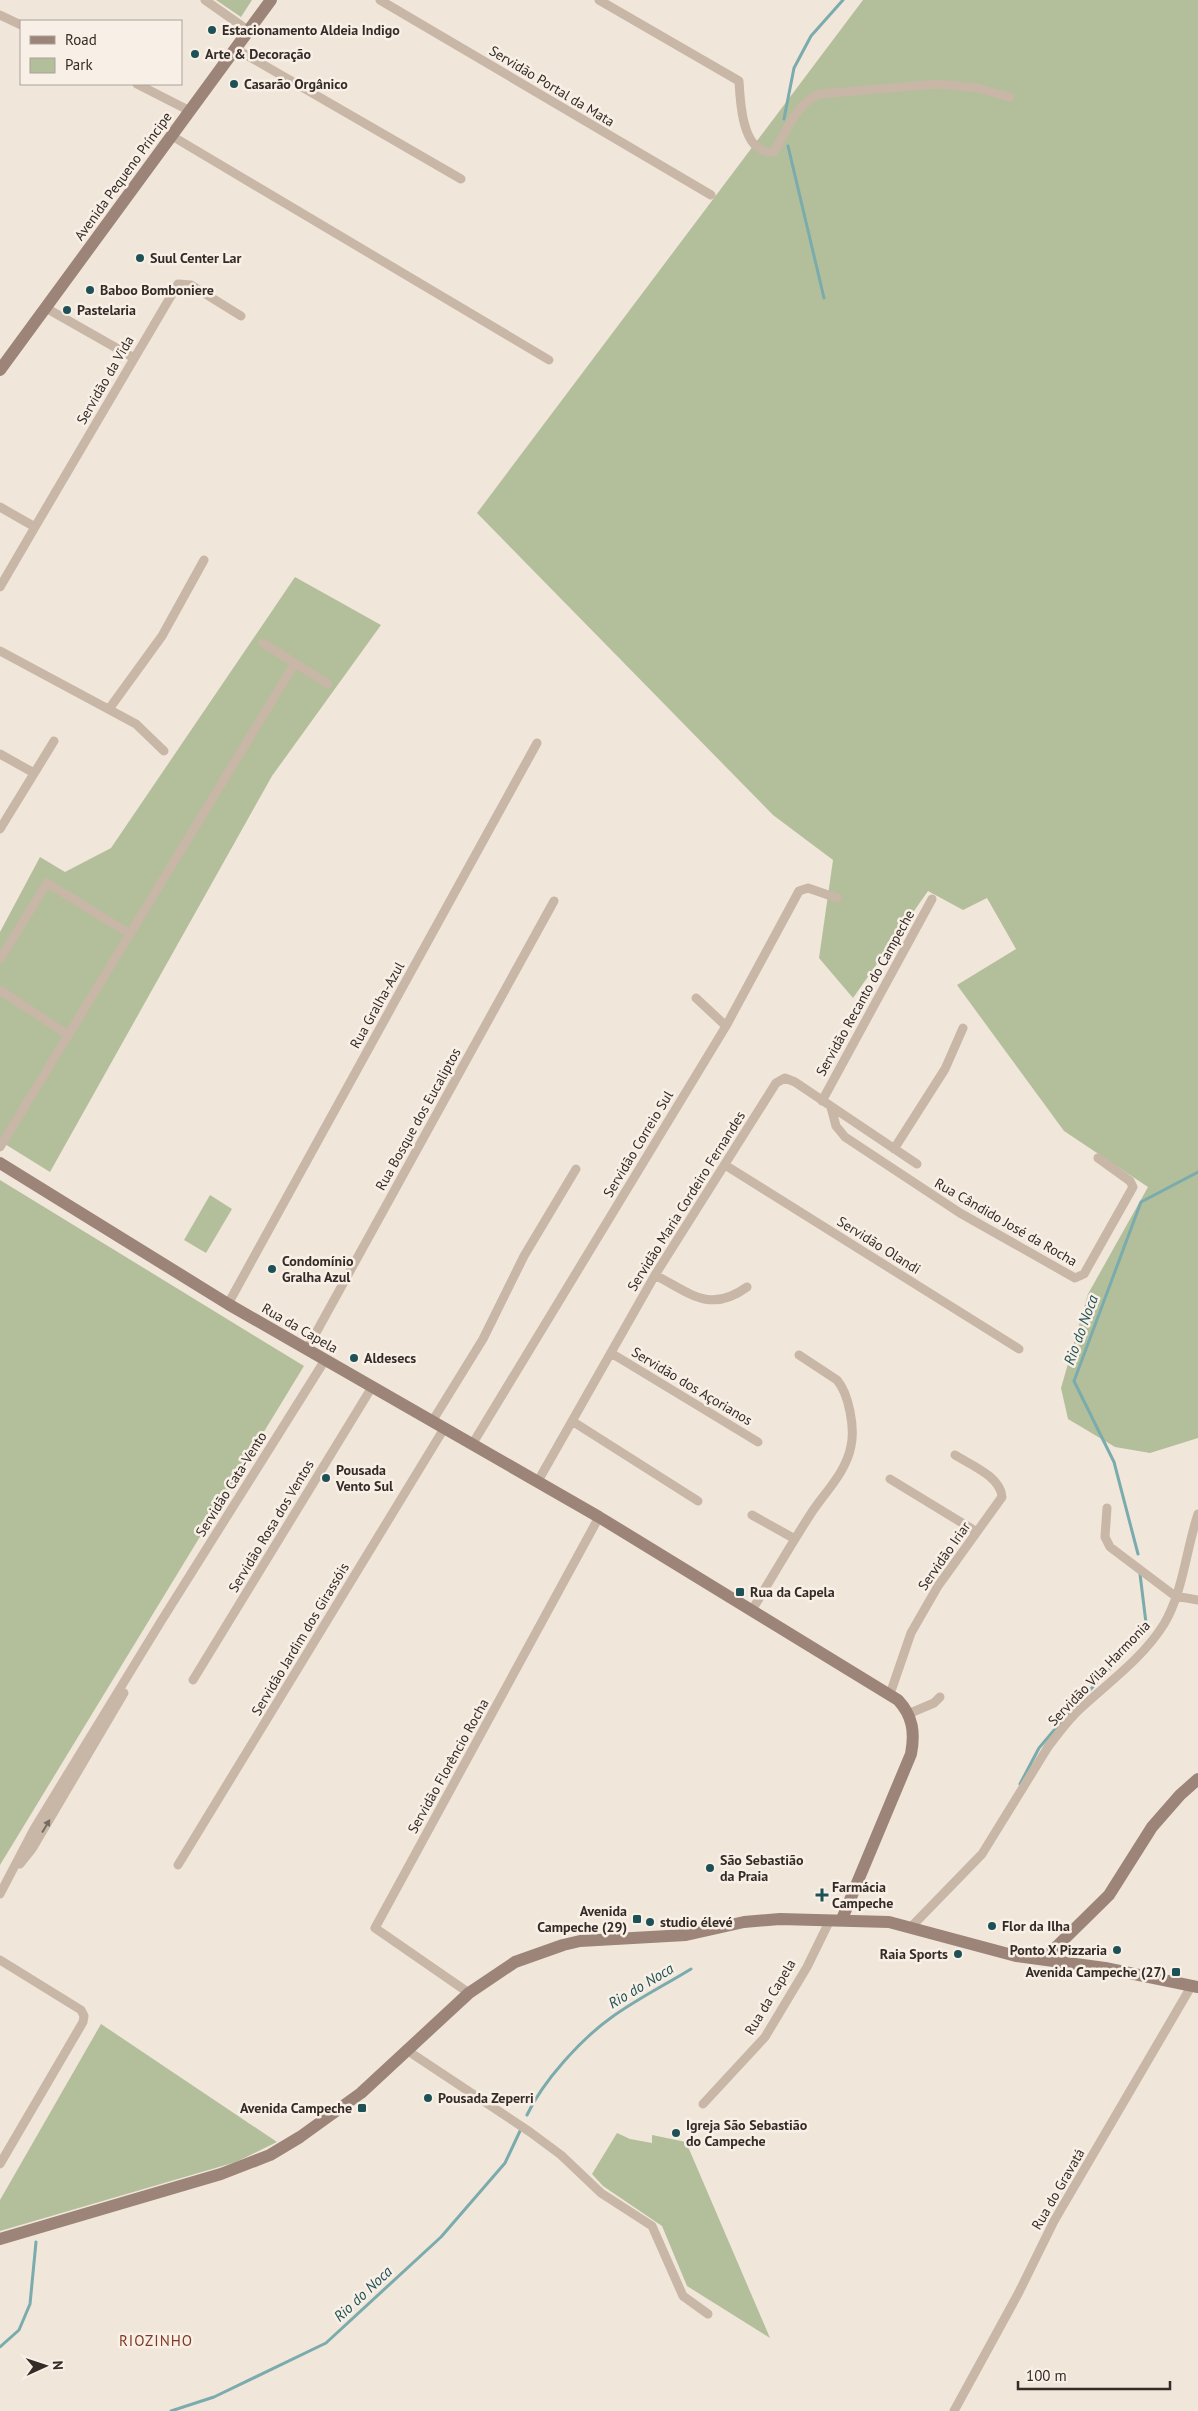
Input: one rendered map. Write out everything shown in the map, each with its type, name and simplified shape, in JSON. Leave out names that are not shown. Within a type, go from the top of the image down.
[{"type":"main road","name":"Avenida Pequeno Príncipe","points":[[0,370],[271,0]]},
{"type":"main road","name":"Rua da Capela","points":[[0,1163],[228,1304],[538,1481],[890,1694],[908,1714],[913,1733],[911,1754],[907,1768],[836,1920]]},
{"type":"main road","points":[[1044,1959],[1109,1894],[1152,1827],[1180,1795],[1198,1779]]},
{"type":"main road","points":[[0,2239],[221,2174],[270,2155],[300,2137],[361,2093],[469,1993],[500,1971],[527,1956],[580,1941],[686,1935],[761,1920],[889,1922],[912,1926],[978,1948],[1016,1956],[1130,1972],[1195,1986]]},
{"type":"street","points":[[205,0],[249,31]]},
{"type":"street","name":"Servidão Portal da Mata","points":[[380,0],[711,196]]},
{"type":"street","points":[[599,0],[739,81],[741,111],[750,139],[761,150],[774,152],[801,108],[810,98],[820,94],[938,84],[978,88],[1010,97]]},
{"type":"street","points":[[0,15],[20,25]]},
{"type":"street","points":[[236,49],[461,179]]},
{"type":"street","points":[[139,85],[190,110]]},
{"type":"street","points":[[172,136],[548,360]]},
{"type":"street","name":"Servidão da Vida","points":[[0,587],[178,284],[191,284],[241,316]]},
{"type":"street","points":[[46,308],[134,358]]},
{"type":"street","points":[[0,507],[35,527]]},
{"type":"street","points":[[109,709],[162,636],[204,560]]},
{"type":"street","points":[[262,643],[328,684]]},
{"type":"street","points":[[0,651],[143,728],[164,751]]},
{"type":"street","points":[[0,1147],[296,663]]},
{"type":"street","points":[[0,829],[54,741]]},
{"type":"street","name":"Rua Gralha-Azul","points":[[228,1304],[536,742]]},
{"type":"street","points":[[0,754],[34,773]]},
{"type":"street","points":[[0,959],[47,883],[130,934]]},
{"type":"street","name":"Servidão Correio Sul","points":[[473,1443],[726,1026],[799,891],[808,888],[837,898]]},
{"type":"street","name":"Servidão Recanto do Campeche","points":[[822,1101],[932,899]]},
{"type":"street","name":"Rua Bosque dos Eucaliptos","points":[[306,1349],[554,901]]},
{"type":"street","points":[[0,990],[68,1035]]},
{"type":"street","points":[[696,998],[726,1026]]},
{"type":"street","points":[[894,1149],[944,1069],[963,1028]]},
{"type":"street","name":"Servidão Maria Cordeiro Fernandes","points":[[538,1481],[655,1275],[776,1082],[790,1079],[917,1164]]},
{"type":"street","name":"Rua Cândido José da Rocha","points":[[831,1107],[836,1126],[845,1137],[960,1213],[1075,1278],[1084,1274],[1133,1187],[1130,1181],[1098,1158]]},
{"type":"street","name":"Servidão Olandi","points":[[725,1165],[1019,1349]]},
{"type":"street","points":[[433,1420],[484,1339],[524,1256],[576,1169]]},
{"type":"street","points":[[655,1275],[700,1299],[717,1302],[735,1295],[747,1287]]},
{"type":"street","name":"Servidão dos Açorianos","points":[[610,1352],[758,1442]]},
{"type":"street","points":[[752,1610],[795,1539],[840,1474],[851,1447],[852,1436],[842,1385],[798,1355]]},
{"type":"street","name":"Servidão Cata-Vento","points":[[0,1894],[8,1880],[32,1849],[59,1796],[146,1654],[160,1623],[325,1360]]},
{"type":"street","name":"Servidão Rosa dos Ventos","points":[[193,1680],[372,1387]]},
{"type":"street","points":[[572,1421],[698,1501]]},
{"type":"street","name":"Servidão Jardim dos Girassóis","points":[[178,1865],[446,1427]]},
{"type":"street","name":"Servidão Iriar","points":[[890,1694],[911,1633],[938,1586],[1002,1497],[1002,1490],[996,1481],[955,1455]]},
{"type":"street","points":[[890,1479],[978,1532]]},
{"type":"street","points":[[1107,1508],[1105,1538],[1110,1547],[1176,1596],[1198,1600]]},
{"type":"street","name":"Servidão Vila Harmonia","points":[[912,1926],[976,1862],[1048,1747],[1079,1710],[1119,1676],[1164,1624],[1176,1596],[1198,1514]]},
{"type":"street","points":[[752,1515],[795,1539]]},
{"type":"street","name":"Servidão Florêncio Rocha","points":[[469,1993],[375,1928],[599,1517]]},
{"type":"street","points":[[908,1714],[934,1703],[940,1697]]},
{"type":"street","name":"Rua da Capela","points":[[703,2104],[765,2037],[836,1920]]},
{"type":"street","points":[[0,1960],[81,2010],[84,2016],[83,2022],[0,2164]]},
{"type":"street","name":"Rua do Gravatá","points":[[954,2411],[1018,2294],[1054,2221],[1195,1986]]},
{"type":"street","points":[[408,2051],[530,2132],[561,2155],[601,2193],[652,2226],[680,2292],[708,2314]]},
{"type":"green space","points":[[216,0],[252,0],[241,17]]},
{"type":"green space","points":[[863,0],[1198,0],[1198,1438],[1150,1453],[1115,1447],[1068,1419],[1061,1388],[1088,1294],[1148,1187],[1064,1131],[957,985],[1016,949],[987,898],[963,910],[928,891],[853,998],[819,958],[833,860],[773,815],[477,513]]},
{"type":"green space","points":[[295,577],[381,625],[272,776],[50,1172],[0,1141],[0,932],[40,857],[65,872],[111,848]]},
{"type":"green space","points":[[0,1180],[304,1366],[0,1865]]},
{"type":"green space","points":[[210,1195],[232,1209],[206,1253],[184,1240]]},
{"type":"green space","points":[[101,2024],[277,2142],[236,2162],[0,2231],[0,2200]]},
{"type":"green space","points":[[617,2133],[630,2139],[652,2143],[652,2135],[686,2142],[770,2338],[687,2286],[662,2226],[603,2186],[592,2174]]},
{"type":"waterway","points":[[784,119],[794,68],[811,36],[843,0]]},
{"type":"waterway","points":[[788,146],[824,298]]},
{"type":"waterway","name":"Rio do Noca","points":[[1138,1554],[1114,1462],[1074,1381],[1141,1202],[1198,1172]]},
{"type":"waterway","name":"Rio do Noca","points":[[1020,1784],[1039,1748],[1072,1709],[1135,1642],[1146,1623],[1140,1574]]},
{"type":"waterway","name":"Rio do Noca","points":[[527,2115],[553,2075],[600,2026],[641,1998],[691,1969]]},
{"type":"waterway","name":"Rio do Noca","points":[[171,2411],[214,2397],[326,2343],[441,2237],[505,2163],[520,2131]]},
{"type":"waterway","points":[[0,2347],[19,2330],[30,2304],[36,2242]]},
{"type":"place","name":"Estacionamento Aldeia Indigo","points":[[212,30]]},
{"type":"place","name":"Arte & Decoração","points":[[195,54]]},
{"type":"place","name":"Casarão Orgânico","points":[[234,84]]},
{"type":"place","name":"Suul Center Lar","points":[[140,258]]},
{"type":"place","name":"Baboo Bomboniere","points":[[90,290]]},
{"type":"place","name":"Pastelaria","points":[[67,310]]},
{"type":"place","name":"Condomínio Gralha Azul","points":[[272,1269]]},
{"type":"place","name":"Aldesecs","points":[[354,1358]]},
{"type":"place","name":"Pousada Vento Sul","points":[[326,1478]]},
{"type":"place","name":"Rua da Capela","points":[[740,1592]]},
{"type":"place","name":"São Sebastião da Praia","points":[[710,1868]]},
{"type":"place","name":"Farmácia Campeche","points":[[822,1895]]},
{"type":"place","name":"Avenida Campeche (29)","points":[[637,1919]]},
{"type":"place","name":"studio élevé","points":[[650,1922]]},
{"type":"place","name":"Flor da Ilha","points":[[992,1926]]},
{"type":"place","name":"Ponto X Pizzaria","points":[[1117,1950]]},
{"type":"place","name":"Raia Sports","points":[[958,1954]]},
{"type":"place","name":"Avenida Campeche (27)","points":[[1176,1972]]},
{"type":"place","name":"Pousada Zeperri","points":[[428,2098]]},
{"type":"place","name":"Avenida Campeche","points":[[362,2108]]},
{"type":"place","name":"Igreja São Sebastião do Campeche","points":[[676,2133]]},
{"type":"district","name":"RIOZINHO","points":[[156,2341]]}]
